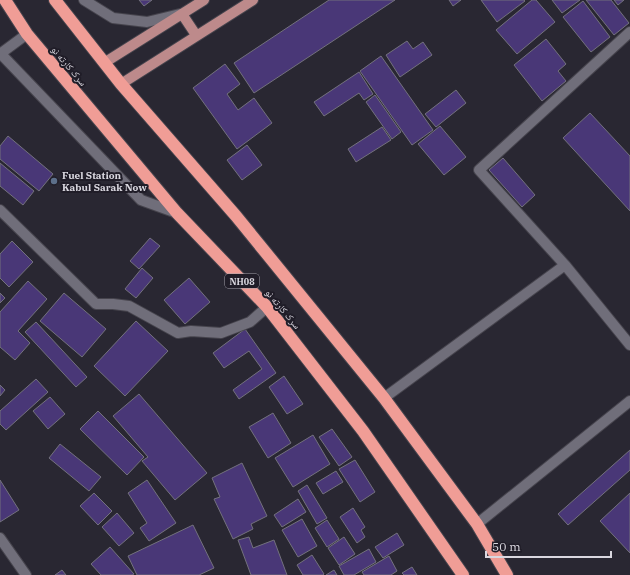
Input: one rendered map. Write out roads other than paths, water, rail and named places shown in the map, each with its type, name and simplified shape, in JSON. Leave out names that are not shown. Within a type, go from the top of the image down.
[{"type":"highway","name":"سرک کارته نو","points":[[5,0],[27,34],[177,213],[267,308],[363,432],[463,575]]},
{"type":"highway","points":[[55,0],[121,84],[236,216],[384,398],[477,524],[507,575]]},
{"type":"main road","points":[[104,63],[204,0]]},
{"type":"main road","points":[[121,84],[253,0]]},
{"type":"main road","points":[[182,14],[196,35]]},
{"type":"street","points":[[84,0],[113,18],[146,22],[182,14]]},
{"type":"street","points":[[630,32],[479,170],[565,265],[630,345]]},
{"type":"street","points":[[27,34],[0,54],[141,200],[177,213]]},
{"type":"street","points":[[0,210],[96,304],[129,306],[178,333],[191,331],[221,333],[250,322],[267,308]]},
{"type":"street","points":[[384,398],[565,265]]},
{"type":"street","points":[[477,524],[630,401]]},
{"type":"street","points":[[0,538],[26,575]]},
{"type":"place","name":"Fuel Station Kabul Sarak Now","points":[[54,181]]}]
